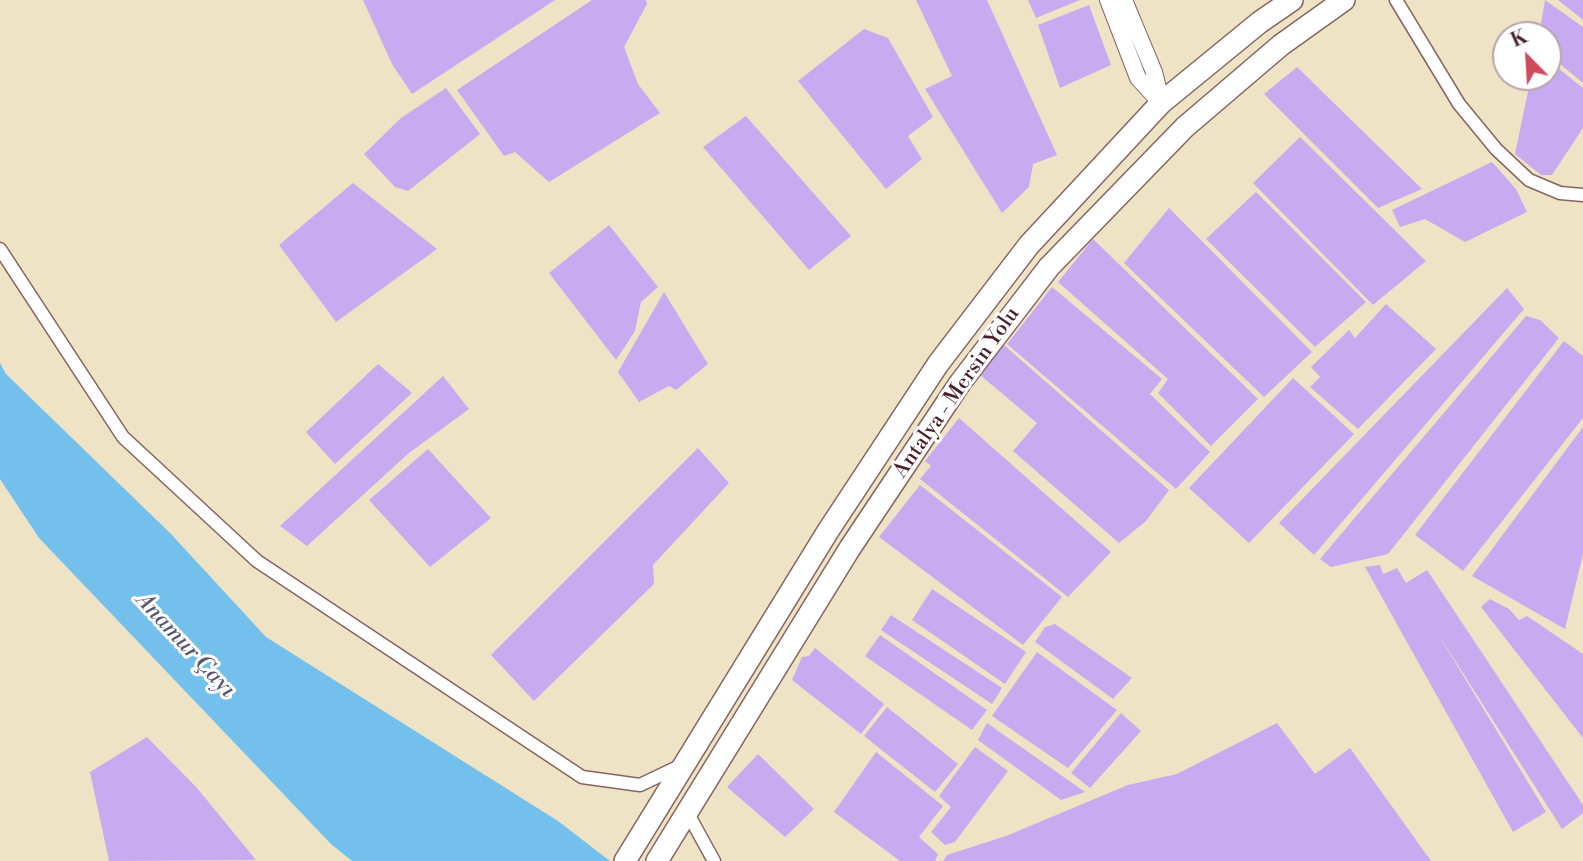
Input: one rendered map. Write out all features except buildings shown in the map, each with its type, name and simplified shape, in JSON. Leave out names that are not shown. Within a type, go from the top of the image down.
[{"type":"highway","name":"Antalya - Mersin Yolu","points":[[625,861],[828,531],[938,364],[1029,245],[1161,103],[1260,22],[1292,0]]},
{"type":"highway","name":"Antalya - Mersin Yolu","points":[[657,861],[850,548],[960,383],[1049,267],[1185,127],[1281,45],[1345,0]]},
{"type":"highway","points":[[1161,103],[1185,127]]},
{"type":"street","points":[[1108,0],[1138,78],[1161,103]]},
{"type":"street","points":[[1124,0],[1154,72],[1161,103]]},
{"type":"street","points":[[1396,0],[1459,104],[1496,149],[1529,180],[1560,193],[1583,195]]},
{"type":"street","points":[[0,249],[123,437],[257,561],[582,777],[640,785],[685,764]]},
{"type":"street","points":[[683,818],[714,861]]},
{"type":"water","name":"Anamur Çayı","points":[[0,363],[6,374],[171,534],[266,637],[558,821],[610,861],[352,861],[331,844],[39,538],[0,479]]}]
